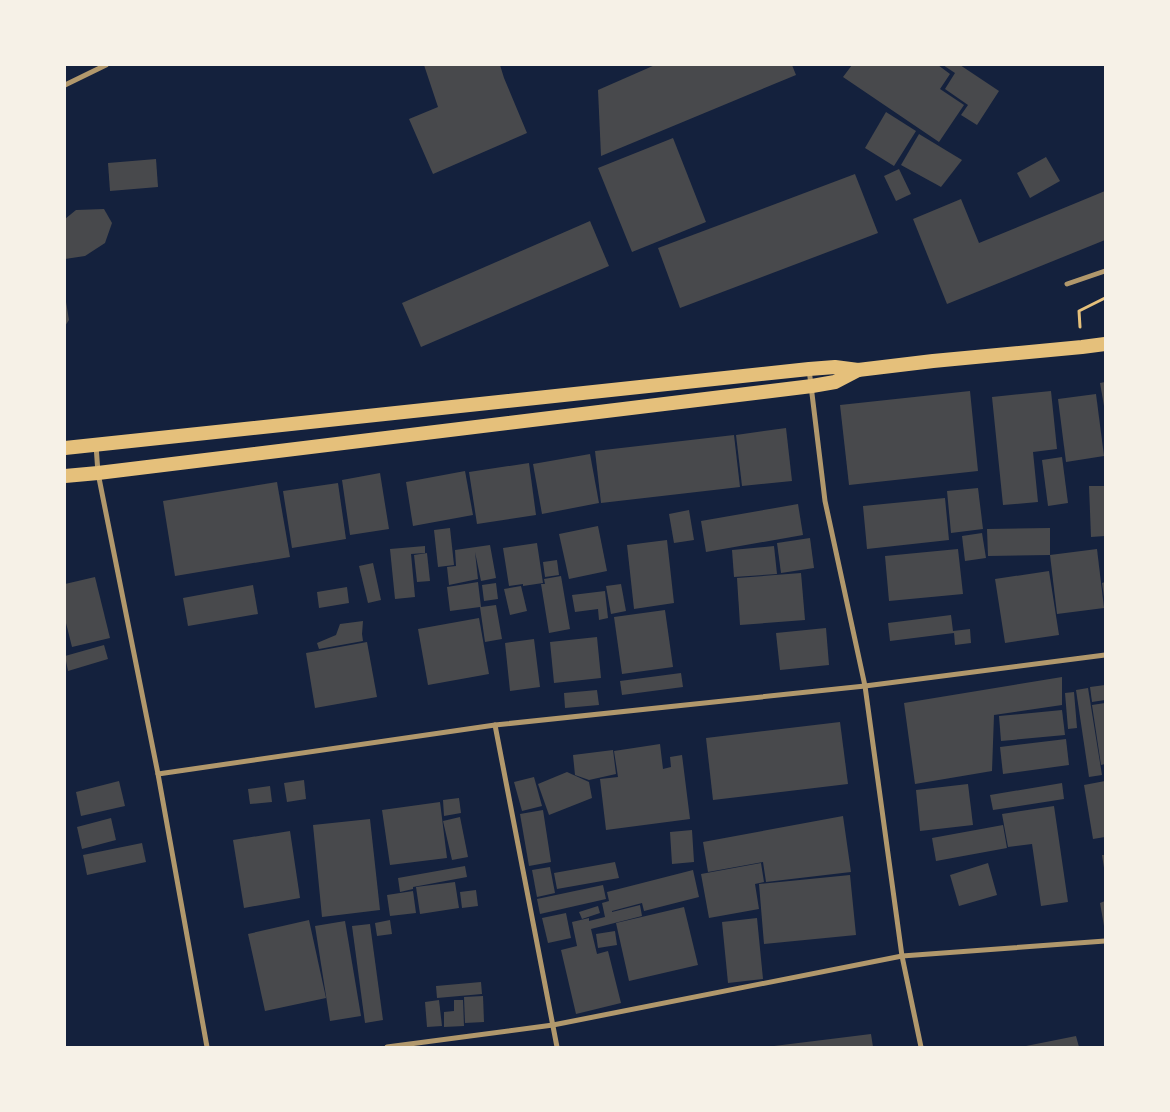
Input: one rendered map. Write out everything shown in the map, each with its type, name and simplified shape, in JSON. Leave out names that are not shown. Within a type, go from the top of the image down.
[{"type":"highway","points":[[65,448],[809,369],[834,367],[858,370],[1105,344]]},
{"type":"highway","points":[[65,476],[812,386],[835,382],[858,370]]},
{"type":"street","points":[[65,85],[106,65]]},
{"type":"street","points":[[1067,284],[1105,271]]},
{"type":"street","points":[[809,369],[825,501],[865,686],[902,956],[921,1047]]},
{"type":"street","points":[[96,445],[98,473],[158,774],[207,1047]]},
{"type":"street","points":[[158,774],[496,725],[865,686],[1105,655]]},
{"type":"street","points":[[496,725],[557,1047]]},
{"type":"street","points":[[387,1047],[553,1025],[902,956],[1105,941]]},
{"type":"path","points":[[1079,311],[1105,298]]},
{"type":"building","points":[[424,65],[500,65],[527,133],[433,174],[409,119],[438,107]]},
{"type":"building","points":[[655,65],[792,65],[796,75],[601,156],[598,90]]},
{"type":"building","points":[[852,65],[938,65],[950,74],[940,89],[964,105],[939,142],[843,77]]},
{"type":"building","points":[[943,65],[960,65],[999,91],[977,125],[961,115],[968,105],[945,89],[955,73]]},
{"type":"building","points":[[886,112],[916,131],[894,166],[865,148]]},
{"type":"building","points":[[919,134],[962,160],[941,187],[901,165]]},
{"type":"building","points":[[673,138],[706,222],[632,252],[598,168]]},
{"type":"building","points":[[1046,157],[1060,181],[1030,198],[1017,173]]},
{"type":"building","points":[[156,159],[158,187],[110,191],[108,163]]},
{"type":"building","points":[[899,169],[911,194],[896,201],[884,176]]},
{"type":"building","points":[[855,174],[878,233],[680,308],[658,248]]},
{"type":"building","points":[[1105,191],[1105,240],[947,304],[913,219],[961,199],[979,243]]},
{"type":"building","points":[[104,209],[112,223],[105,243],[85,256],[65,259],[65,219],[76,210]]},
{"type":"building","points":[[590,221],[609,266],[421,347],[402,303]]},
{"type":"building","points":[[65,302],[69,320],[65,326]]},
{"type":"building","points":[[1105,382],[1105,406],[1104,406],[1100,383]]},
{"type":"building","points":[[970,391],[978,471],[849,485],[840,405]]},
{"type":"building","points":[[1051,391],[1057,449],[1033,452],[1038,502],[1003,505],[992,397]]},
{"type":"building","points":[[1096,394],[1104,456],[1066,462],[1058,399]]},
{"type":"building","points":[[786,428],[792,481],[742,486],[736,435]]},
{"type":"building","points":[[734,435],[740,487],[601,503],[595,451]]},
{"type":"building","points":[[590,454],[599,503],[542,514],[533,464]]},
{"type":"building","points":[[1062,457],[1068,503],[1048,506],[1042,460]]},
{"type":"building","points":[[529,463],[536,515],[477,524],[469,472]]},
{"type":"building","points":[[465,471],[473,515],[413,526],[406,482]]},
{"type":"building","points":[[380,473],[389,529],[350,535],[342,480]]},
{"type":"building","points":[[277,482],[290,557],[175,576],[163,501]]},
{"type":"building","points":[[338,483],[346,539],[292,548],[283,491]]},
{"type":"building","points":[[1089,486],[1105,486],[1105,536],[1091,537]]},
{"type":"building","points":[[978,488],[983,529],[951,533],[947,491]]},
{"type":"building","points":[[945,498],[949,540],[867,549],[863,506]]},
{"type":"building","points":[[798,504],[803,535],[706,552],[701,521]]},
{"type":"building","points":[[689,510],[694,540],[674,543],[669,514]]},
{"type":"building","points":[[598,526],[607,571],[569,579],[559,534]]},
{"type":"building","points":[[450,528],[454,565],[438,567],[434,530]]},
{"type":"building","points":[[1050,528],[1050,555],[988,556],[987,529]]},
{"type":"building","points":[[982,533],[986,558],[965,561],[962,536]]},
{"type":"building","points":[[810,538],[814,568],[781,573],[777,543]]},
{"type":"building","points":[[667,540],[674,603],[634,609],[627,545]]},
{"type":"building","points":[[537,543],[543,583],[509,586],[503,548]]},
{"type":"building","points":[[490,545],[496,578],[481,581],[475,552],[478,579],[449,585],[447,567],[456,566],[455,550]]},
{"type":"building","points":[[425,546],[425,553],[411,554],[415,597],[395,599],[390,549]]},
{"type":"building","points":[[774,546],[777,574],[734,577],[732,550]]},
{"type":"building","points":[[958,549],[963,594],[889,601],[885,556]]},
{"type":"building","points":[[1097,549],[1104,608],[1057,614],[1050,555]]},
{"type":"building","points":[[427,553],[430,581],[417,582],[414,555]]},
{"type":"building","points":[[557,560],[559,575],[545,577],[543,562]]},
{"type":"building","points":[[373,563],[381,600],[368,603],[359,566]]},
{"type":"building","points":[[1049,571],[1059,635],[1005,643],[995,579]]},
{"type":"building","points":[[801,573],[805,620],[740,625],[737,578]]},
{"type":"building","points":[[561,576],[570,629],[549,633],[541,584],[545,584],[544,579]]},
{"type":"building","points":[[95,577],[110,638],[72,647],[65,619],[65,584]]},
{"type":"building","points":[[478,582],[481,607],[496,605],[502,639],[485,642],[480,607],[450,611],[447,587]]},
{"type":"building","points":[[1105,582],[1105,597],[1104,597],[1102,583]]},
{"type":"building","points":[[496,583],[498,599],[484,601],[482,585]]},
{"type":"building","points":[[621,584],[626,611],[611,614],[606,586]]},
{"type":"building","points":[[253,585],[258,614],[188,626],[183,598]]},
{"type":"building","points":[[521,586],[527,611],[510,615],[504,589]]},
{"type":"building","points":[[347,587],[349,603],[319,608],[317,592]]},
{"type":"building","points":[[605,591],[608,618],[599,620],[598,609],[575,612],[572,595]]},
{"type":"building","points":[[665,610],[673,667],[622,674],[614,617]]},
{"type":"building","points":[[951,615],[953,631],[970,629],[971,643],[955,645],[954,633],[890,641],[888,623]]},
{"type":"building","points":[[479,618],[489,674],[428,685],[418,629]]},
{"type":"building","points":[[363,621],[363,641],[319,649],[317,643],[336,635],[340,624]]},
{"type":"building","points":[[826,628],[829,665],[780,670],[776,633]]},
{"type":"building","points":[[597,637],[601,678],[554,683],[550,642]]},
{"type":"building","points":[[534,639],[540,687],[510,691],[505,643]]},
{"type":"building","points":[[367,642],[377,697],[315,708],[306,653]]},
{"type":"building","points":[[104,645],[108,659],[68,671],[65,656]]},
{"type":"building","points":[[681,673],[683,687],[622,695],[620,681]]},
{"type":"building","points":[[1062,677],[1062,705],[994,715],[992,771],[915,784],[904,703]]},
{"type":"building","points":[[1105,685],[1105,700],[1092,702],[1090,687]]},
{"type":"building","points":[[1088,688],[1102,775],[1089,777],[1076,690]]},
{"type":"building","points":[[597,690],[599,705],[565,708],[564,693]]},
{"type":"building","points":[[1074,692],[1077,728],[1068,729],[1065,693]]},
{"type":"building","points":[[1105,703],[1105,764],[1101,765],[1092,705]]},
{"type":"building","points":[[1062,710],[1065,735],[1001,741],[999,716]]},
{"type":"building","points":[[840,722],[848,784],[713,800],[706,738]]},
{"type":"building","points":[[1066,739],[1069,765],[1003,774],[1000,747]]},
{"type":"building","points":[[660,744],[663,769],[671,767],[670,757],[682,755],[690,819],[606,830],[600,779],[618,777],[614,751]]},
{"type":"building","points":[[613,750],[616,774],[589,780],[575,775],[573,755]]},
{"type":"building","points":[[567,772],[589,782],[592,798],[549,815],[538,784]]},
{"type":"building","points":[[534,777],[542,806],[522,811],[514,782]]},
{"type":"building","points":[[304,780],[306,799],[287,802],[284,783]]},
{"type":"building","points":[[119,781],[125,806],[81,816],[76,792]]},
{"type":"building","points":[[1105,781],[1105,837],[1093,839],[1084,785]]},
{"type":"building","points":[[1062,783],[1064,799],[993,810],[990,795]]},
{"type":"building","points":[[968,784],[973,825],[920,831],[916,790]]},
{"type":"building","points":[[270,786],[272,802],[250,804],[248,789]]},
{"type":"building","points":[[459,798],[461,813],[444,816],[443,800]]},
{"type":"building","points":[[440,802],[447,858],[390,865],[382,810]]},
{"type":"building","points":[[1054,806],[1068,902],[1041,906],[1032,844],[1008,847],[1002,814]]},
{"type":"building","points":[[543,810],[551,862],[529,866],[520,814]]},
{"type":"building","points":[[843,816],[851,872],[766,882],[763,862],[708,872],[703,842]]},
{"type":"building","points":[[460,817],[468,857],[452,860],[443,821]]},
{"type":"building","points":[[111,818],[116,840],[82,849],[77,827]]},
{"type":"building","points":[[370,819],[380,910],[322,917],[313,825]]},
{"type":"building","points":[[1003,825],[1007,848],[936,861],[932,838]]},
{"type":"building","points":[[692,830],[694,862],[672,864],[670,832]]},
{"type":"building","points":[[290,831],[300,898],[244,908],[233,840]]},
{"type":"building","points":[[142,843],[146,862],[87,875],[83,855]]},
{"type":"building","points":[[1102,855],[1105,855],[1105,868],[1104,868]]},
{"type":"building","points":[[615,862],[619,878],[557,889],[554,873]]},
{"type":"building","points":[[761,863],[764,882],[755,884],[759,909],[709,918],[701,874]]},
{"type":"building","points":[[988,863],[997,895],[959,906],[950,875]]},
{"type":"building","points":[[465,866],[467,877],[413,887],[413,889],[400,892],[398,878]]},
{"type":"building","points":[[550,867],[555,893],[537,897],[532,870]]},
{"type":"building","points":[[693,870],[699,897],[644,911],[642,903],[612,911],[640,905],[642,916],[591,929],[597,954],[608,951],[621,1003],[576,1014],[561,950],[577,946],[572,922],[589,918],[589,921],[605,917],[602,903],[609,901],[607,892]]},
{"type":"building","points":[[850,875],[856,935],[764,944],[759,884]]},
{"type":"building","points":[[455,882],[459,908],[420,914],[416,887]]},
{"type":"building","points":[[603,885],[606,899],[540,914],[537,899]]},
{"type":"building","points":[[476,890],[478,906],[462,908],[460,892]]},
{"type":"building","points":[[413,891],[416,913],[390,916],[387,895]]},
{"type":"building","points":[[1105,901],[1105,926],[1104,926],[1100,903]]},
{"type":"building","points":[[598,906],[600,913],[582,919],[579,912]]},
{"type":"building","points":[[684,907],[698,965],[629,981],[616,923]]},
{"type":"building","points":[[566,913],[571,938],[548,943],[542,918]]},
{"type":"building","points":[[757,918],[763,979],[728,983],[722,922]]},
{"type":"building","points":[[309,920],[326,998],[265,1011],[248,934]]},
{"type":"building","points":[[390,920],[392,934],[377,936],[375,923]]},
{"type":"building","points":[[345,921],[361,1016],[330,1021],[315,926]]},
{"type":"building","points":[[370,924],[383,1020],[365,1023],[352,926]]},
{"type":"building","points":[[615,931],[617,945],[598,948],[596,934]]},
{"type":"building","points":[[481,982],[482,994],[437,998],[436,986]]},
{"type":"building","points":[[483,996],[484,1022],[465,1023],[464,997]]},
{"type":"building","points":[[439,1000],[442,1026],[427,1027],[425,1002]]},
{"type":"building","points":[[454,1000],[463,1000],[464,1026],[444,1027],[444,1012],[454,1011]]},
{"type":"building","points":[[871,1034],[873,1047],[774,1047],[774,1046]]},
{"type":"building","points":[[1076,1036],[1079,1047],[1026,1047],[1026,1046]]}]
